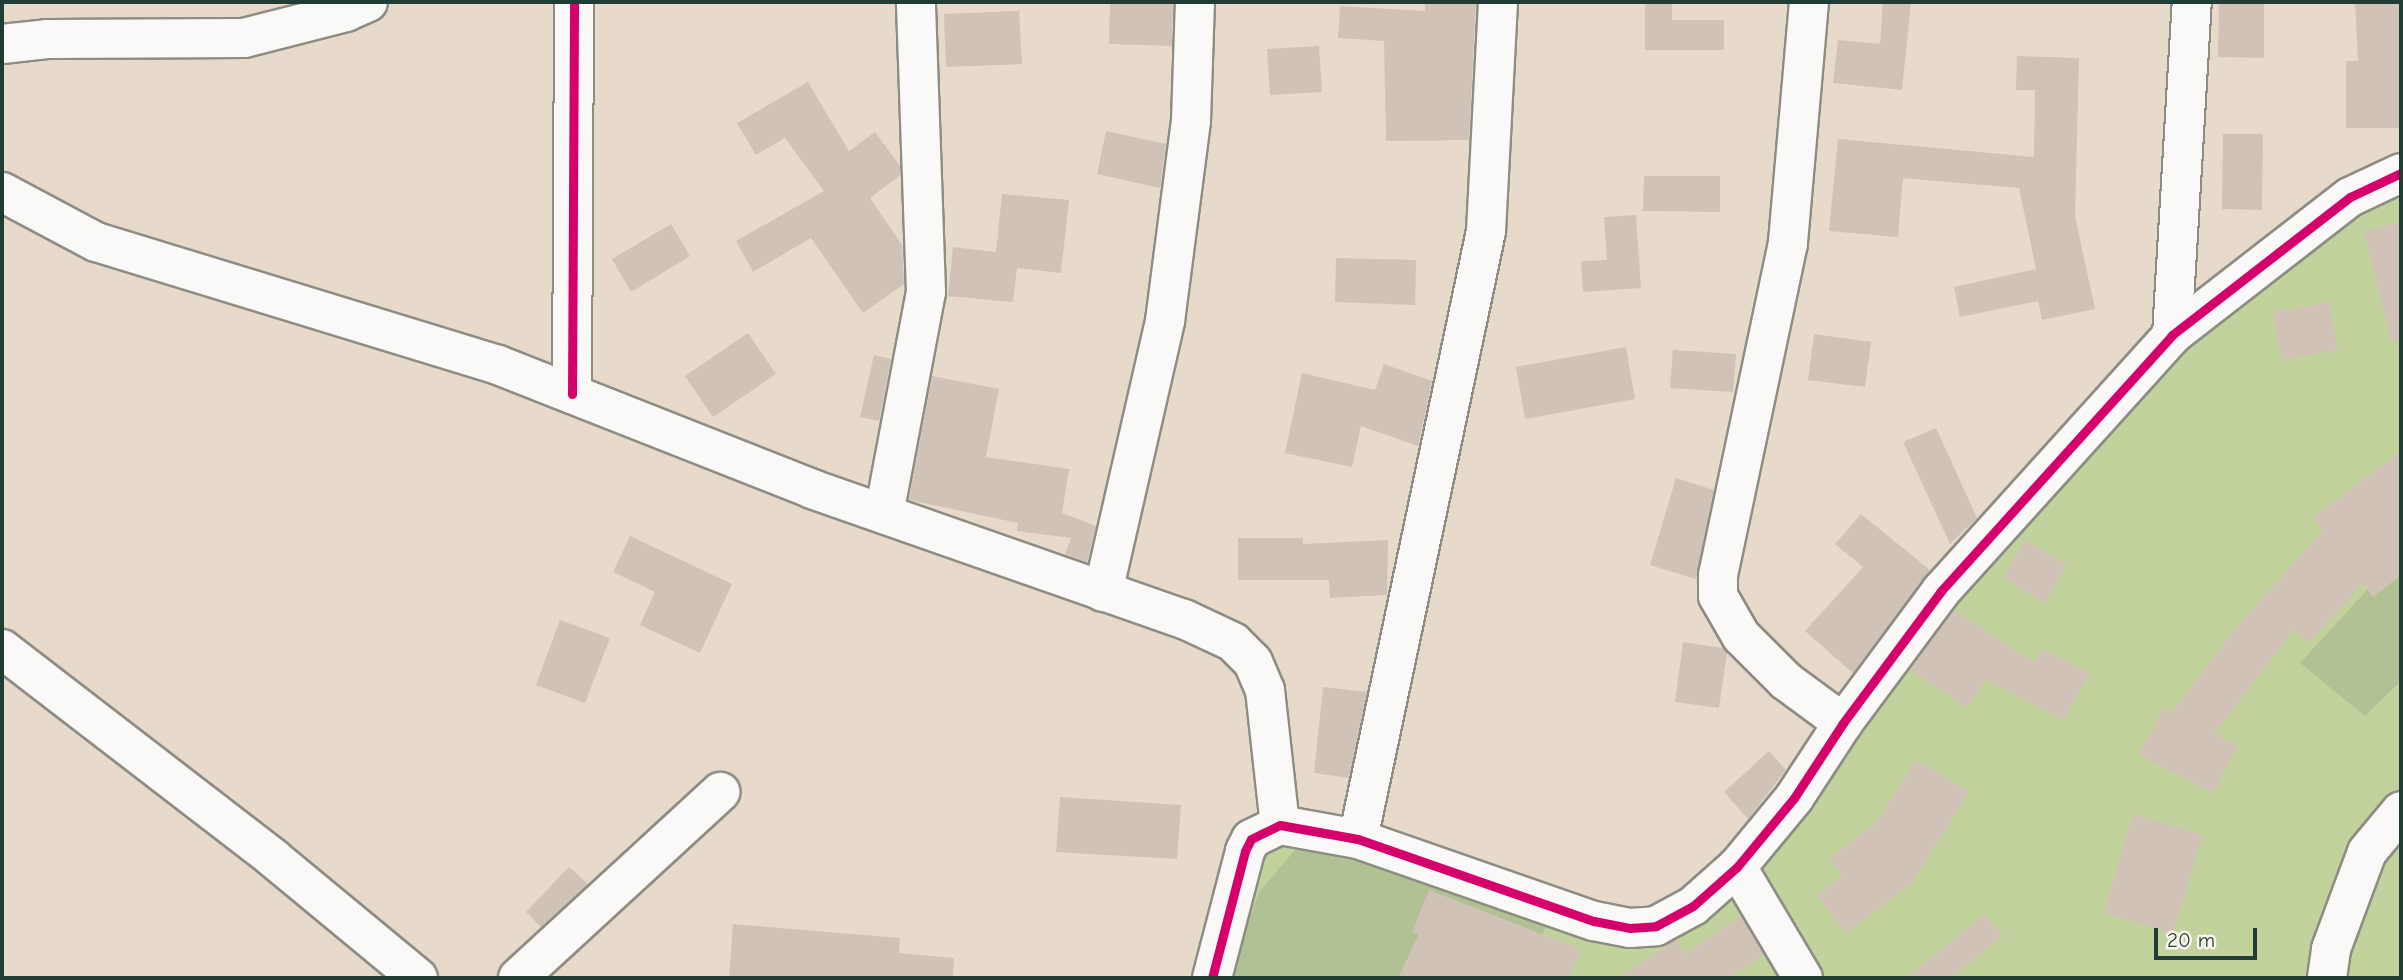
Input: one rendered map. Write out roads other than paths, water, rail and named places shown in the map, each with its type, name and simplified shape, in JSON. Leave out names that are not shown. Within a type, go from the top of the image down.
[{"type":"street","points":[[2,44],[47,39],[244,37],[346,12],[368,2]]},
{"type":"street","points":[[572,394],[574,2]]},
{"type":"street","points":[[884,514],[926,292],[916,2]]},
{"type":"street","points":[[1103,592],[1165,321],[1191,121],[1195,2]]},
{"type":"street","points":[[1358,839],[1486,231],[1497,2]]},
{"type":"street","points":[[1809,2],[1788,243],[1718,576],[1718,596],[1741,636],[1786,681],[1843,723]]},
{"type":"street","points":[[2172,335],[2192,2]]},
{"type":"street","points":[[1212,978],[1245,851],[1251,839],[1280,825],[1358,839],[1594,921],[1630,928],[1656,926],[1693,906],[1738,867],[1794,798],[1843,723],[1941,591],[2172,335],[2350,197],[2401,173]]},
{"type":"street","points":[[2,192],[96,242],[498,365],[884,514],[1184,619],[1233,642],[1253,662],[1265,690],[1280,825]]},
{"type":"street","points":[[2,649],[273,858],[418,978]]},
{"type":"street","points":[[518,978],[720,792]]},
{"type":"street","points":[[2327,978],[2331,949],[2367,852],[2401,811]]},
{"type":"street","points":[[1738,867],[1803,978]]}]
